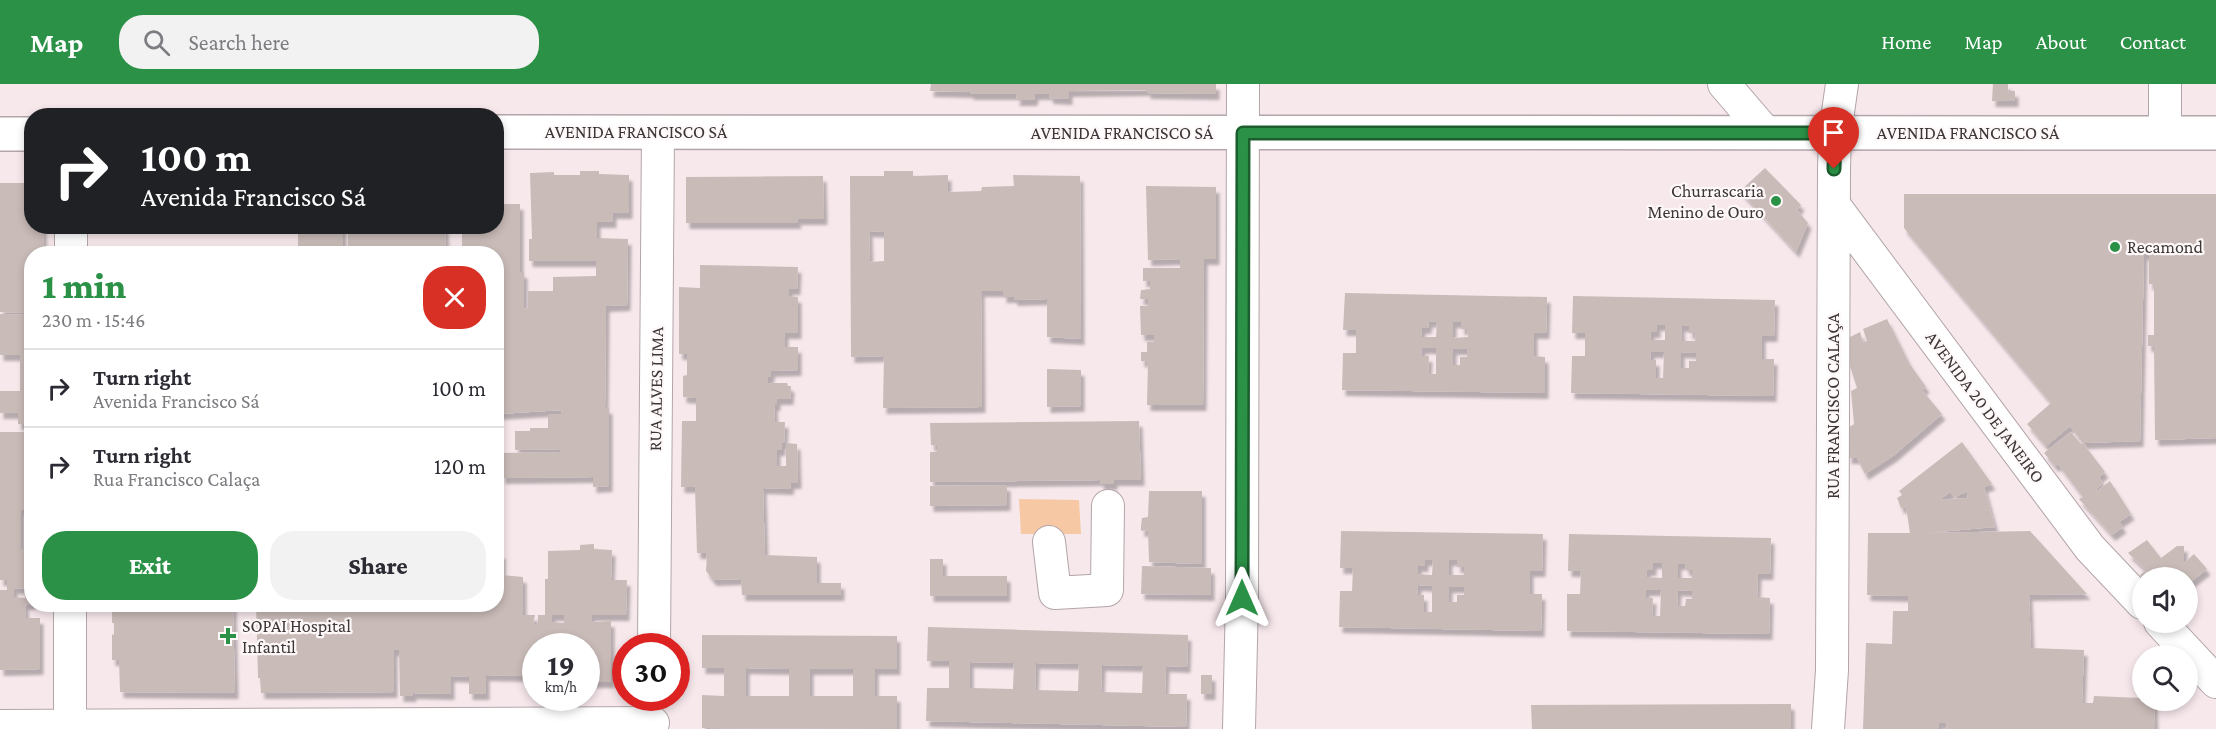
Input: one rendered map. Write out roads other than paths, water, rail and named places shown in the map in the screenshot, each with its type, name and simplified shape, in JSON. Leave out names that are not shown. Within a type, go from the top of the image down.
[{"type":"main road","name":"AVENIDA FRANCISCO SÁ","points":[[504,132],[2216,133]]},
{"type":"main road","points":[[0,134],[24,134]]},
{"type":"street","points":[[1239,729],[1242,598],[1243,84]]},
{"type":"street","points":[[1724,84],[1766,133]]},
{"type":"street","name":"RUA FRANCISCO CALAÇA","points":[[1828,729],[1832,670],[1835,133],[1842,84]]},
{"type":"street","points":[[2165,84],[2165,133]]},
{"type":"street","name":"RUA ALVES LIMA","points":[[654,633],[658,132]]},
{"type":"street","name":"AVENIDA 20 DE JANEIRO","points":[[1834,205],[2090,548],[2132,592]]},
{"type":"street","points":[[1049,542],[1055,593],[1107,591],[1108,506]]},
{"type":"street","points":[[70,612],[70,727]]},
{"type":"street","points":[[2170,633],[2216,682]]},
{"type":"street","points":[[0,726],[70,727],[653,716]]},
{"type":"place","name":"Churrascaria Menino de Ouro","points":[[1776,201]]},
{"type":"place","name":"Recamond","points":[[2115,247]]},
{"type":"place","name":"SOPAI Hospital Infantil","points":[[228,636]]}]
